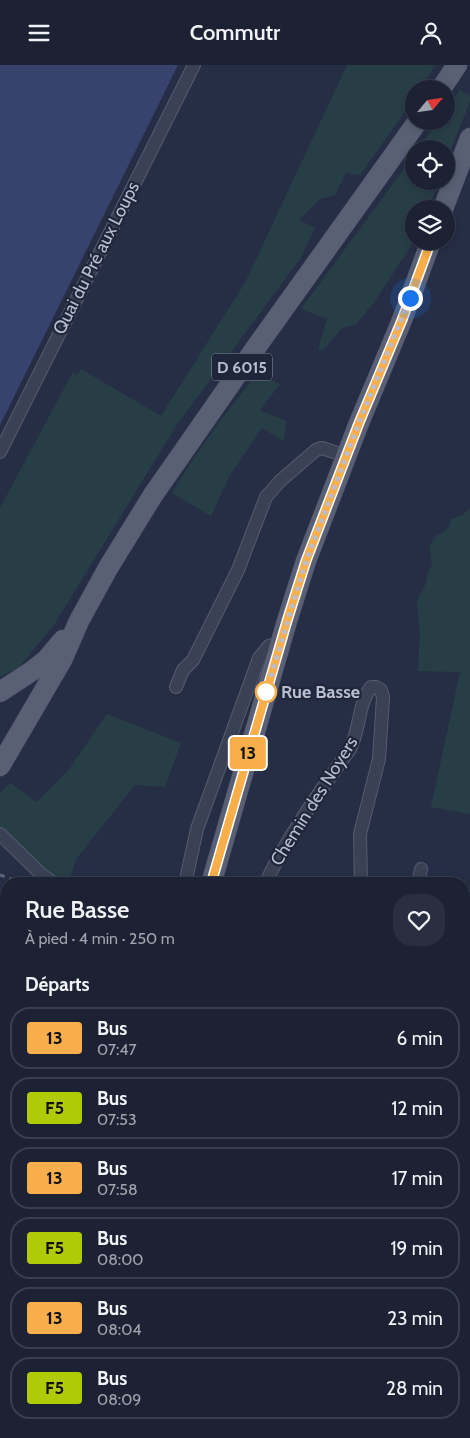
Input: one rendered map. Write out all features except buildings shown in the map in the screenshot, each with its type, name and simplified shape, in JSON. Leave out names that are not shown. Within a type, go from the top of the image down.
[{"type":"main road","points":[[447,80],[457,65]]},
{"type":"main road","name":"D 6015","points":[[0,766],[62,660],[78,621],[108,568],[158,488],[412,130]]},
{"type":"main road","points":[[446,200],[470,138]]},
{"type":"main road","points":[[213,877],[306,561],[346,456],[402,320],[428,250]]},
{"type":"main road","name":"D 6015","points":[[0,691],[46,660],[78,621]]},
{"type":"street","name":"Quai du Pré aux Loups","points":[[0,452],[194,65]]},
{"type":"street","points":[[176,687],[183,670],[193,660],[238,571],[266,497],[280,481],[316,450],[322,448],[346,456]]},
{"type":"street","points":[[187,877],[196,829],[259,658],[269,646],[282,642]]},
{"type":"street","name":"Chemin des Noyers","points":[[268,877],[280,852],[350,749],[355,739],[366,694],[371,687],[376,687],[381,690],[383,697],[379,759],[360,834],[361,877]]},
{"type":"street","points":[[0,834],[45,877]]},
{"type":"street","points":[[419,877],[421,869]]},
{"type":"shaded area","points":[[347,65],[435,65],[426,80],[405,80],[405,112],[360,175],[346,173],[335,195],[320,199],[299,220],[315,228],[300,259],[176,426],[54,625],[19,667],[0,677],[0,508],[73,372],[77,375],[81,369],[161,416],[246,281]]},
{"type":"shaded area","points":[[460,90],[470,96],[470,101],[455,140],[424,140],[432,130],[455,130],[455,97]]},
{"type":"shaded area","points":[[405,167],[405,190],[435,190],[432,200],[405,200],[405,250],[408,250],[375,301],[356,324],[342,328],[323,350],[318,349],[327,319],[301,309]]},
{"type":"shaded area","points":[[257,374],[280,384],[260,410],[286,421],[284,441],[262,428],[230,475],[211,516],[172,493],[212,432]]},
{"type":"shaded area","points":[[470,508],[470,814],[431,807],[460,672],[418,671],[420,633],[417,601],[432,566],[430,546],[436,536],[448,528],[451,519],[462,515]]},
{"type":"shaded area","points":[[107,714],[181,743],[165,787],[135,785],[76,859],[70,877],[47,877],[0,834],[0,794],[10,783],[37,802],[70,768]]},
{"type":"water","points":[[0,65],[178,65],[0,425]]},
{"type":"railway","points":[[0,875],[6,877]]},
{"type":"bus line","name":"13","points":[[213,877],[306,561],[359,423],[402,320],[428,250]]},
{"type":"place","name":"Rue Basse","points":[[266,692]]},
{"type":"route","points":[[266,692],[306,561],[410,298]]}]
